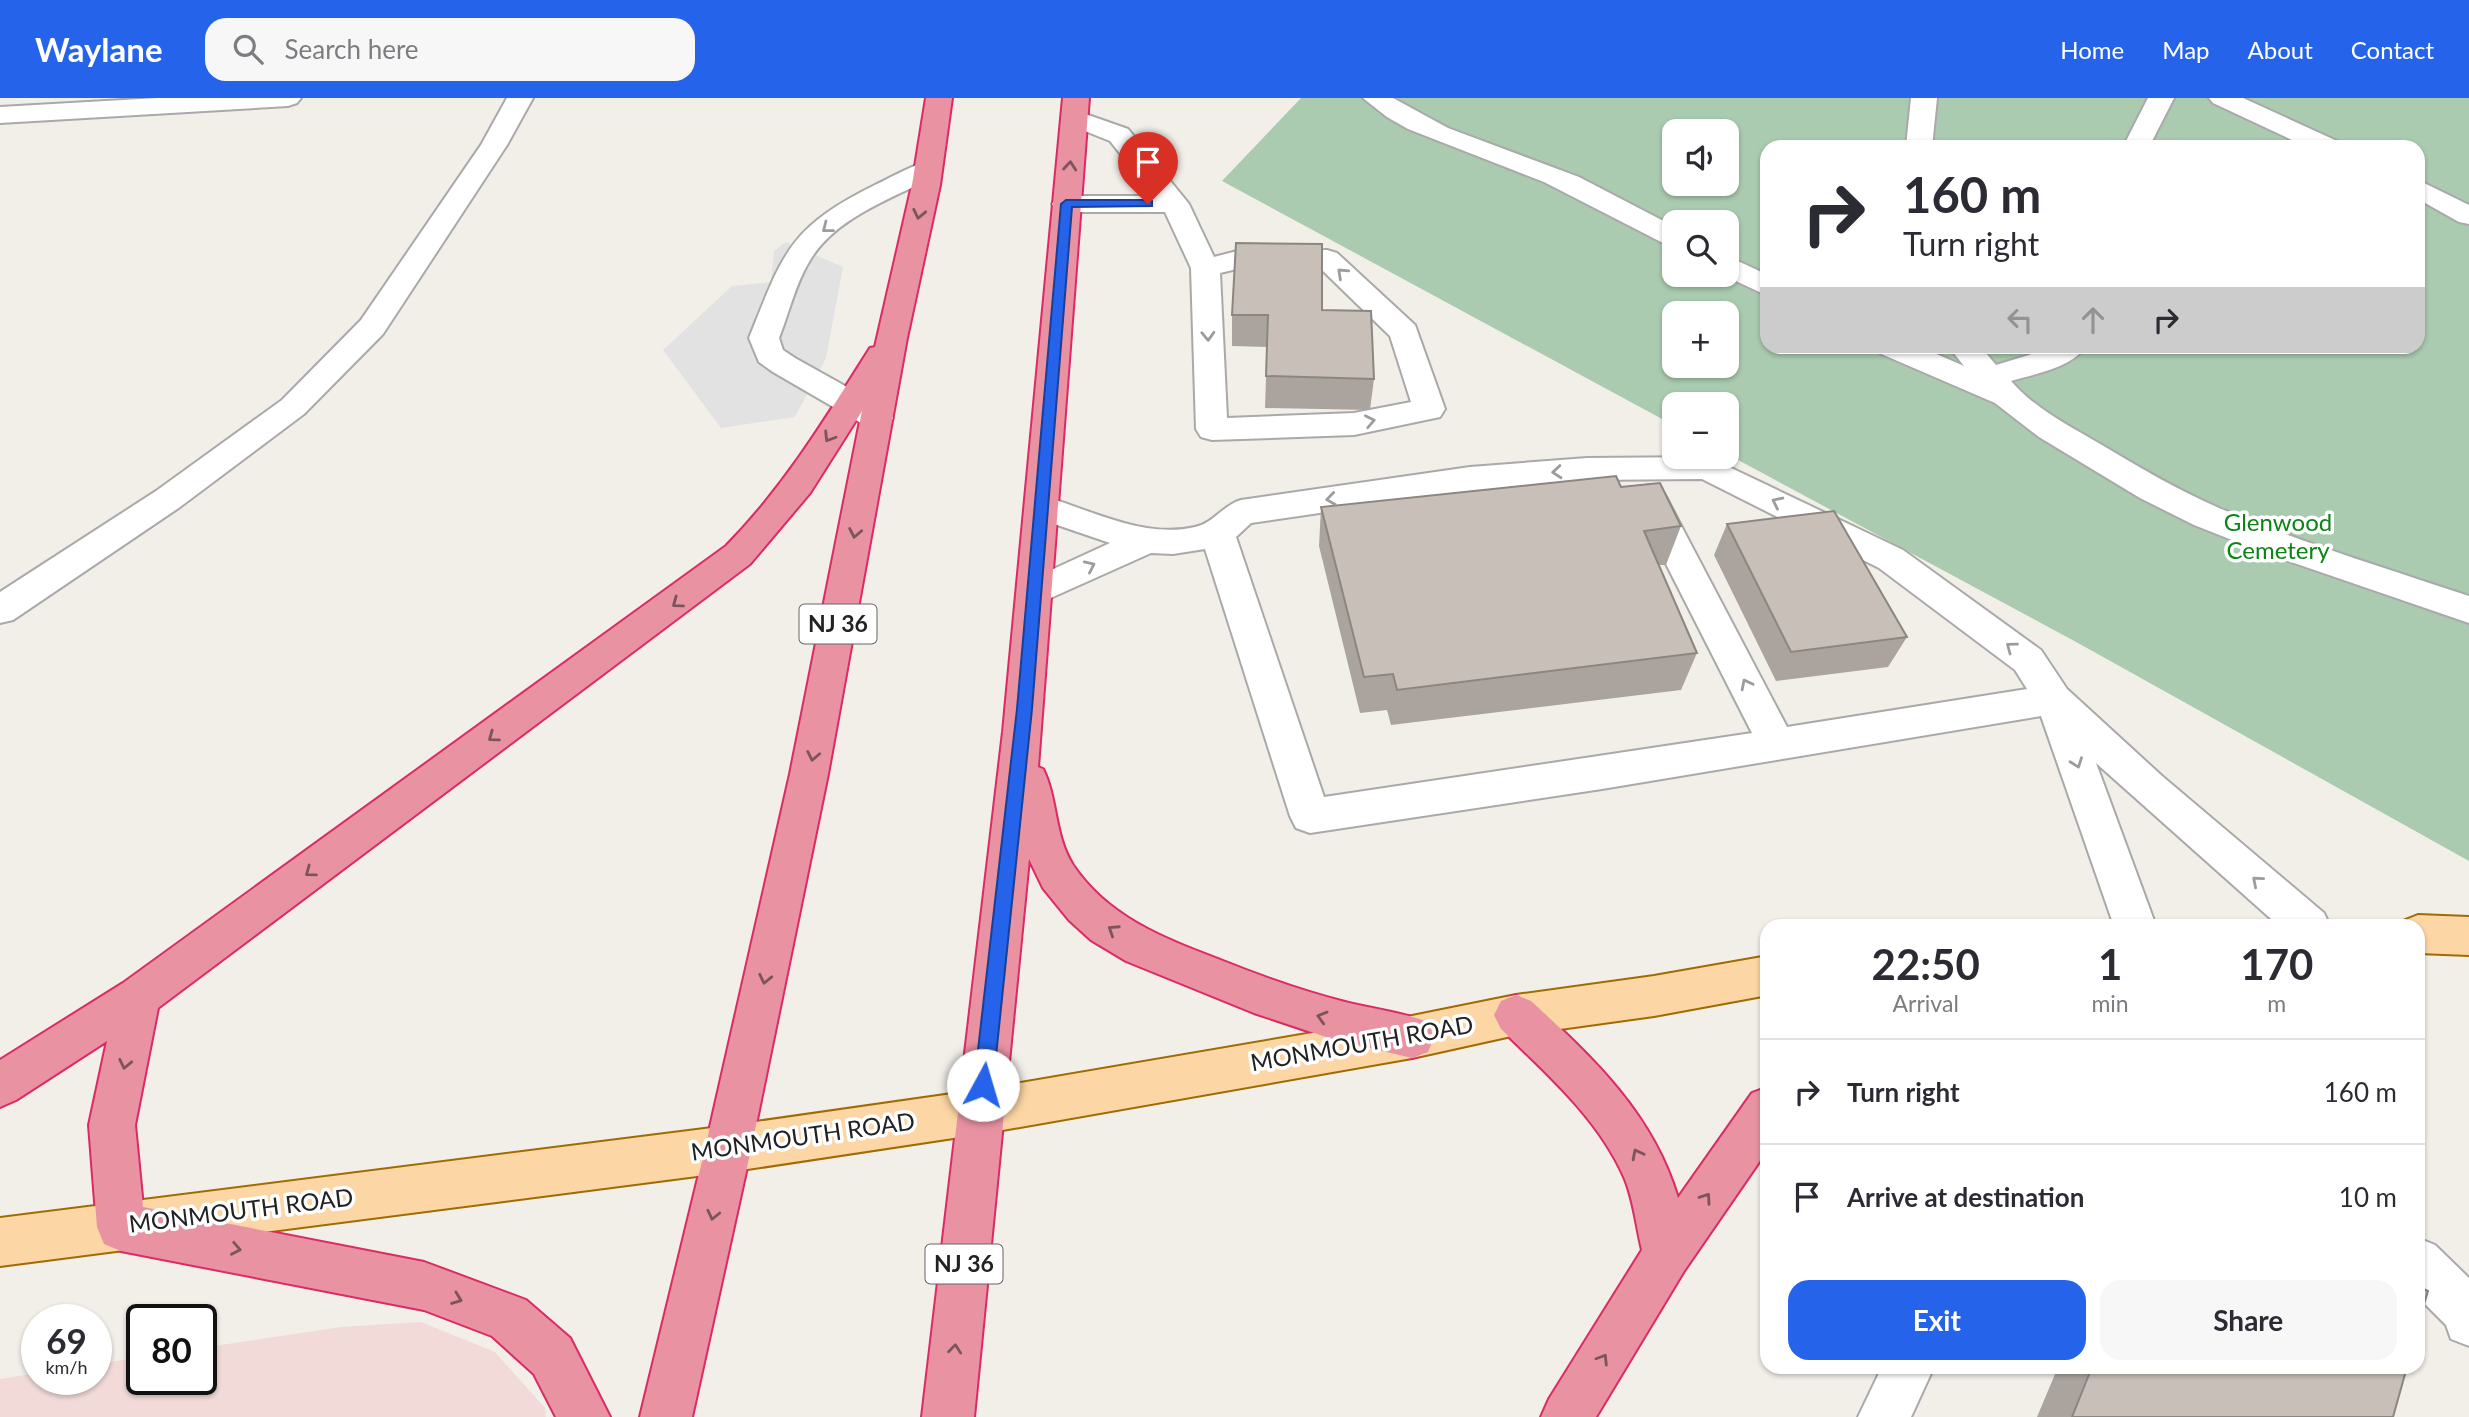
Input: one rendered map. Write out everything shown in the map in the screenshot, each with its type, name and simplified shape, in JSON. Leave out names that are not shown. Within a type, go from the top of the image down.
[{"type":"highway","points":[[0,1085],[138,997],[681,600],[738,555],[769,526],[797,488],[864,411],[892,338],[929,169],[936,100]]},
{"type":"highway","name":"NJ 36","points":[[947,1417],[1022,732],[1075,108]]},
{"type":"highway","name":"NJ 36","points":[[666,1417],[728,1149],[809,774],[864,411]]},
{"type":"highway","points":[[1022,732],[1037,828],[1054,869],[1082,904],[1107,928],[1155,954],[1300,1010],[1362,1028],[1412,1037]]},
{"type":"highway","points":[[138,997],[112,1125],[121,1227],[424,1286],[508,1318],[552,1356],[584,1417]]},
{"type":"highway","points":[[1516,1015],[1590,1087],[1624,1129],[1644,1169],[1667,1254]]},
{"type":"highway","points":[[1567,1417],[1667,1254],[1760,1120]]},
{"type":"main road","points":[[2425,934],[2469,936]]},
{"type":"main road","name":"MONMOUTH ROAD","points":[[0,1242],[728,1149],[980,1112],[1412,1037],[1516,1015],[1654,996],[1760,976]]},
{"type":"lane","points":[[0,115],[288,98]]},
{"type":"lane","points":[[0,610],[168,499],[293,407],[372,327],[494,145],[520,98]]},
{"type":"lane","points":[[1376,98],[1392,111],[1426,127],[1584,190],[1662,231]]},
{"type":"lane","points":[[1920,140],[1924,98]]},
{"type":"lane","points":[[2140,140],[2161,98]]},
{"type":"lane","points":[[2222,98],[2313,140]]},
{"type":"lane","points":[[1075,108],[1119,135],[1175,204],[1205,268],[1212,429],[1354,424],[1429,410],[1404,332],[1327,258],[1237,260],[1205,268]]},
{"type":"lane","points":[[864,411],[770,355],[764,338],[793,266],[812,240],[855,209],[929,169]]},
{"type":"lane","points":[[2425,192],[2469,216]]},
{"type":"lane","points":[[1066,204],[1175,204]]},
{"type":"lane","points":[[1739,271],[1760,283]]},
{"type":"lane","points":[[1911,354],[1999,388]]},
{"type":"lane","points":[[1970,354],[1999,388],[2050,429],[2152,491],[2277,544],[2469,610]]},
{"type":"lane","points":[[1999,388],[2056,354]]},
{"type":"lane","points":[[1043,508],[1145,541],[1193,540],[1229,522],[1470,480],[1587,469],[1707,468],[1891,559],[2028,660],[2054,699],[2148,788],[2301,919]]},
{"type":"lane","points":[[1634,469],[1777,744]]},
{"type":"lane","points":[[1229,522],[1310,816],[2054,699]]},
{"type":"lane","points":[[1035,592],[1145,541]]},
{"type":"lane","points":[[2054,699],[2133,919]]},
{"type":"lane","points":[[2425,1269],[2466,1310],[2469,1321]]},
{"type":"lane","points":[[1884,1417],[1906,1374]]},
{"type":"shaded area","points":[[786,242],[843,267],[826,358],[795,417],[721,428],[663,350],[732,286],[771,282],[774,251]]},
{"type":"shaded area","points":[[421,1322],[495,1352],[545,1408],[546,1417],[0,1417],[0,1379],[21,1376],[21,1395],[112,1395],[112,1362],[126,1359],[126,1395],[217,1395],[217,1346],[341,1327]]},
{"type":"green space","name":"Glenwood Cemetery","points":[[1301,98],[2469,98],[2469,861],[2078,643],[1739,460],[1739,392],[1662,392],[1662,419],[1222,181]]},
{"type":"building","points":[[1236,243],[1322,244],[1322,310],[1371,311],[1374,379],[1266,376],[1268,315],[1232,315]]},
{"type":"building","points":[[1616,476],[1621,487],[1660,483],[1681,526],[1644,531],[1697,653],[1397,690],[1393,674],[1364,677],[1321,507]]},
{"type":"building","points":[[1834,511],[1907,637],[1791,652],[1727,524]]},
{"type":"building","points":[[2089,1374],[2405,1374],[2393,1417],[2072,1417]]},
{"type":"route","points":[[983,1085],[1043,508],[1066,204],[1148,204]]}]
